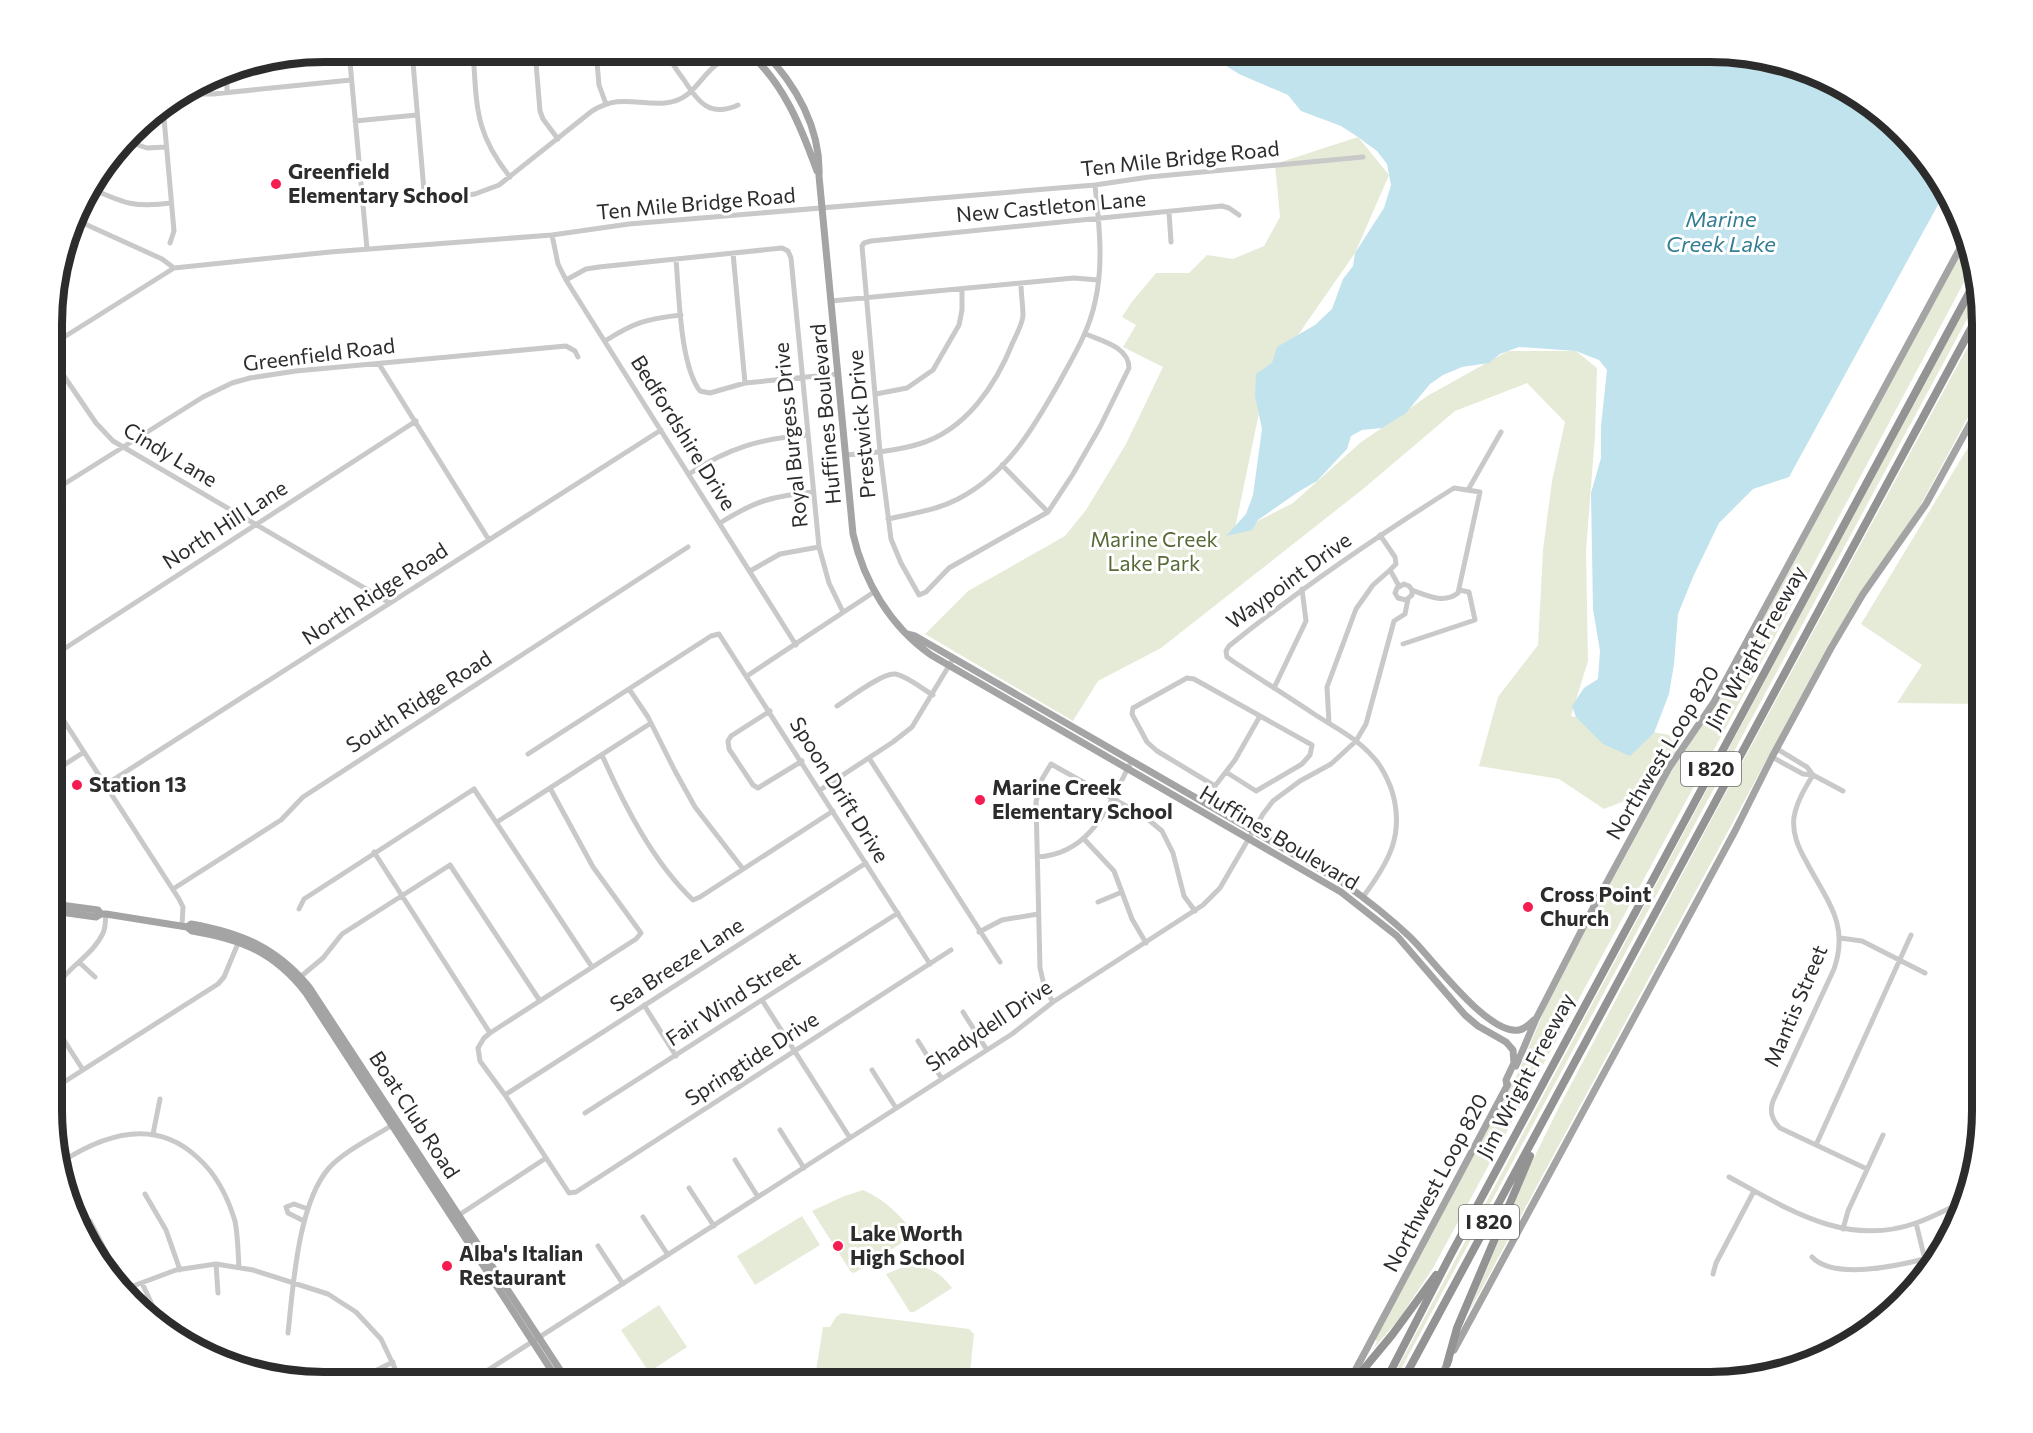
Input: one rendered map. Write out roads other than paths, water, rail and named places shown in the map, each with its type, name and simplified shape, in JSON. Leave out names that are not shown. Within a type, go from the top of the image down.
[{"type":"highway","name":"Jim Wright Freeway","points":[[1390,1372],[1449,1258],[1969,292]]},
{"type":"highway","name":"Jim Wright Freeway","points":[[1407,1372],[1972,329]]},
{"type":"highway","points":[[1964,344],[1972,334]]},
{"type":"highway","points":[[1447,1364],[1457,1328],[1528,1160],[1552,1116],[1551,1107]]},
{"type":"highway","points":[[1361,1372],[1449,1258]]},
{"type":"main road","name":"Huffines Boulevard","points":[[757,62],[780,88],[799,125],[819,176]]},
{"type":"main road","name":"Huffines Boulevard","points":[[773,62],[784,75],[803,106],[817,142],[853,534],[859,560],[874,592],[885,610],[912,642],[1038,707],[1130,765]]},
{"type":"main road","name":"Northwest Loop 820","points":[[1354,1372],[1507,1086],[1536,1019],[1594,906],[1669,768],[1720,692],[1960,247]]},
{"type":"main road","points":[[1443,1372],[1852,612],[1926,504],[1972,423]]},
{"type":"main road","name":"Huffines Boulevard","points":[[951,663],[1033,714],[1130,765],[1360,900],[1410,937],[1457,990],[1488,1017],[1509,1029],[1518,1031],[1536,1019]]},
{"type":"main road","name":"Huffines Boulevard","points":[[1360,900],[1403,943],[1449,997],[1478,1026],[1510,1045],[1514,1063],[1506,1080],[1507,1086]]},
{"type":"main road","name":"Boat Club Road","points":[[62,905],[184,926],[192,931],[239,941],[258,949],[298,979]]},
{"type":"main road","name":"Boat Club Road","points":[[62,912],[96,917],[103,914]]},
{"type":"main road","name":"Boat Club Road","points":[[184,926],[191,924],[242,936],[272,952],[298,979],[328,1015],[440,1199],[560,1372]]},
{"type":"main road","points":[[1449,997],[1457,990]]},
{"type":"main road","name":"Boat Club Road","points":[[395,1124],[488,1259],[554,1372]]},
{"type":"main road","points":[[440,1199],[445,1200],[481,1255],[488,1259]]},
{"type":"street","points":[[350,62],[367,249]]},
{"type":"street","points":[[413,62],[424,191],[427,198],[431,200],[475,194],[493,188],[592,111],[606,104],[625,100],[664,103],[680,98],[691,92],[716,65],[722,62]]},
{"type":"street","points":[[474,62],[477,102],[483,134],[492,154],[510,177]]},
{"type":"street","points":[[536,62],[540,111],[543,119],[558,139]]},
{"type":"street","points":[[597,62],[600,86],[606,104]]},
{"type":"street","points":[[673,62],[691,92],[710,109],[724,110],[738,105]]},
{"type":"street","points":[[227,80],[227,92]]},
{"type":"street","points":[[199,93],[351,80]]},
{"type":"street","points":[[355,121],[417,115]]},
{"type":"street","points":[[164,116],[174,235],[170,243]]},
{"type":"street","points":[[133,143],[147,148],[166,147]]},
{"type":"street","name":"Ten Mile Bridge Road","points":[[62,338],[174,268],[367,249],[552,235],[629,224],[822,209],[1363,157]]},
{"type":"street","points":[[888,519],[933,510],[959,498],[983,482],[1026,440],[1086,334],[1096,301],[1100,261],[1095,184]]},
{"type":"street","points":[[98,191],[130,205],[147,206],[171,203]]},
{"type":"street","name":"New Castleton Lane","points":[[864,243],[871,240],[1222,206],[1239,215]]},
{"type":"street","points":[[1169,212],[1171,242]]},
{"type":"street","points":[[81,222],[162,259],[174,268]]},
{"type":"street","name":"Bedfordshire Drive","points":[[552,235],[558,264],[566,280],[796,645]]},
{"type":"street","name":"Prestwick Drive","points":[[864,243],[862,246],[888,519],[894,548],[919,596],[926,592],[949,568],[1048,512]]},
{"type":"street","name":"Royal Burgess Drive","points":[[733,253],[782,248],[788,251],[791,258],[819,547],[829,583],[843,612]]},
{"type":"street","points":[[566,280],[586,269],[733,253],[746,382]]},
{"type":"street","points":[[676,259],[686,359],[692,378],[700,391],[710,393],[746,382],[838,374]]},
{"type":"street","points":[[831,301],[1074,278],[1098,280]]},
{"type":"street","points":[[846,455],[880,452],[919,444],[941,435],[971,412],[1005,362],[1023,317],[1021,284]]},
{"type":"street","points":[[876,394],[907,388],[933,370],[959,326],[962,289]]},
{"type":"street","points":[[605,341],[644,320],[681,315]]},
{"type":"street","points":[[1002,465],[1048,512],[1100,427],[1130,368],[1129,360],[1124,352],[1086,334]]},
{"type":"street","name":"Greenfield Road","points":[[62,486],[184,409],[232,383],[265,375],[566,346],[575,351],[578,357]]},
{"type":"street","points":[[379,364],[489,540]]},
{"type":"street","name":"Cindy Lane","points":[[62,373],[96,423],[113,441],[390,603]]},
{"type":"street","name":"North Hill Lane","points":[[62,651],[416,421]]},
{"type":"street","name":"North Ridge Road","points":[[105,785],[661,429]]},
{"type":"street","points":[[1467,490],[1501,432]]},
{"type":"street","points":[[689,474],[736,448],[764,440],[808,435]]},
{"type":"street","name":"Waypoint Drive","points":[[1360,900],[1381,873],[1392,849],[1398,827],[1396,804],[1388,780],[1374,757],[1356,741],[1234,662],[1227,657],[1226,651],[1229,646],[1302,589],[1380,535],[1454,488],[1480,492],[1459,590]]},
{"type":"street","points":[[720,523],[758,502],[773,497],[813,492]]},
{"type":"street","points":[[1329,723],[1327,687],[1356,609],[1373,585],[1396,564],[1395,556],[1380,535]]},
{"type":"street","name":"South Ridge Road","points":[[173,889],[281,820],[303,797],[688,547]]},
{"type":"street","points":[[750,571],[780,554],[819,547]]},
{"type":"street","points":[[1390,570],[1399,586]]},
{"type":"street","points":[[1403,644],[1475,620],[1469,592],[1459,590],[1452,598],[1445,599],[1412,590],[1406,584],[1399,586],[1396,596],[1400,600],[1408,599],[1412,595],[1412,590]]},
{"type":"street","points":[[1274,688],[1306,621],[1302,589]]},
{"type":"street","points":[[747,676],[874,592]]},
{"type":"street","name":"Shadydell Drive","points":[[486,1372],[987,1050],[1053,1002],[1195,911],[1220,888],[1273,801],[1294,785],[1331,764],[1356,741],[1366,723],[1394,621],[1405,614],[1408,599]]},
{"type":"street","name":"Spoon Drift Drive","points":[[629,689],[711,636],[719,634],[930,964]]},
{"type":"street","points":[[820,790],[912,727],[951,663]]},
{"type":"street","points":[[837,706],[892,673],[933,695]]},
{"type":"street","name":"Huffines Boulevard","points":[[1226,772],[1215,786],[1177,765],[1147,742],[1132,714],[1133,708],[1186,678],[1194,679],[1260,716]]},
{"type":"street","points":[[528,754],[629,689],[651,723],[696,807],[743,870]]},
{"type":"street","points":[[1033,714],[1038,707]]},
{"type":"street","points":[[770,711],[732,736],[728,741],[729,749],[753,785],[758,788],[802,761]]},
{"type":"street","points":[[1260,716],[1312,745],[1310,755],[1302,764],[1256,790],[1226,772],[1260,716]]},
{"type":"street","points":[[62,718],[173,889],[183,907],[184,926]]},
{"type":"street","points":[[497,822],[651,723]]},
{"type":"street","points":[[1777,749],[1807,766],[1813,775]]},
{"type":"street","points":[[62,766],[84,752]]},
{"type":"street","points":[[602,755],[640,831],[665,867],[693,900],[833,811]]},
{"type":"street","points":[[1772,757],[1803,774],[1813,775],[1843,791]]},
{"type":"street","points":[[868,758],[1000,962]]},
{"type":"street","points":[[1053,1002],[1041,980],[1036,802],[1042,779],[1051,764],[1144,816],[1162,831],[1173,853],[1185,896],[1195,911]]},
{"type":"street","points":[[1037,857],[1066,851],[1084,839],[1098,821],[1130,765]]},
{"type":"street","name":"Mantis Street","points":[[1813,775],[1796,808],[1795,838],[1837,919],[1840,938],[1838,956],[1771,1107],[1772,1117],[1780,1128],[1867,1169]]},
{"type":"street","points":[[459,1215],[546,1158],[480,1061],[478,1048],[484,1038],[641,934],[593,867],[550,788]]},
{"type":"street","points":[[298,909],[304,899],[474,789],[592,967]]},
{"type":"street","points":[[1084,839],[1113,871],[1132,919],[1146,943]]},
{"type":"street","points":[[374,852],[490,1033]]},
{"type":"street","name":"Sea Breeze Lane","points":[[505,1095],[866,863]]},
{"type":"street","points":[[298,979],[323,958],[342,934],[450,865],[540,1001]]},
{"type":"street","points":[[1098,902],[1122,892]]},
{"type":"street","name":"Fair Wind Street","points":[[585,1113],[898,913]]},
{"type":"street","points":[[62,980],[80,963],[104,932],[103,914]]},
{"type":"street","points":[[979,932],[1002,920],[1038,914]]},
{"type":"street","points":[[1816,1145],[1911,935]]},
{"type":"street","points":[[1840,938],[1862,941],[1925,973]]},
{"type":"street","points":[[62,1083],[218,984],[224,977],[239,941]]},
{"type":"street","name":"Springtide Drive","points":[[546,1158],[569,1193],[576,1192],[951,950]]},
{"type":"street","points":[[80,963],[95,977]]},
{"type":"street","points":[[762,1000],[850,1138]]},
{"type":"street","points":[[644,1005],[675,1056]]},
{"type":"street","points":[[963,1011],[987,1050]]},
{"type":"street","points":[[62,1037],[83,1070]]},
{"type":"street","points":[[918,1041],[942,1079]]},
{"type":"street","points":[[872,1070],[896,1108]]},
{"type":"street","points":[[153,1134],[160,1099]]},
{"type":"street","points":[[288,1333],[304,1221],[320,1182],[332,1165],[395,1124]]},
{"type":"street","points":[[780,1130],[804,1168]]},
{"type":"street","points":[[67,1158],[76,1152],[124,1135],[153,1134],[168,1137],[187,1147],[204,1164],[221,1188],[236,1228],[239,1267]]},
{"type":"street","points":[[1843,1229],[1848,1211],[1883,1136]]},
{"type":"street","points":[[735,1160],[758,1197]]},
{"type":"street","points":[[1729,1177],[1813,1221],[1843,1229],[1881,1230],[1916,1223],[1954,1206]]},
{"type":"street","points":[[689,1188],[714,1226]]},
{"type":"street","points":[[1713,1274],[1716,1263],[1754,1191]]},
{"type":"street","points":[[145,1194],[166,1230],[180,1270]]},
{"type":"street","points":[[304,1221],[288,1213],[286,1207],[294,1204],[308,1209]]},
{"type":"street","points":[[643,1217],[668,1255]]},
{"type":"street","points":[[90,1221],[110,1261]]},
{"type":"street","points":[[1812,1257],[1823,1265],[1851,1269],[1888,1268],[1924,1258],[1916,1223]]},
{"type":"street","points":[[597,1246],[623,1284]]},
{"type":"street","points":[[216,1264],[218,1293]]},
{"type":"street","points":[[131,1287],[180,1270],[216,1264],[239,1267],[294,1282],[335,1297],[356,1312],[381,1340],[397,1372]]},
{"type":"street","points":[[142,1283],[154,1308]]},
{"type":"street","points":[[373,1372],[393,1362]]},
{"type":"water","name":"Marine Creek Lake","points":[[1220,62],[1727,62],[1744,64],[1777,70],[1810,81],[1855,106],[1895,138],[1917,164],[1936,193],[1940,201],[1789,477],[1753,489],[1719,523],[1678,614],[1669,694],[1654,733],[1630,756],[1603,744],[1576,717],[1572,706],[1584,688],[1598,679],[1600,651],[1593,609],[1591,493],[1601,458],[1601,426],[1607,370],[1599,360],[1576,351],[1519,347],[1500,354],[1489,363],[1462,367],[1443,375],[1430,384],[1406,413],[1382,428],[1362,430],[1351,436],[1347,449],[1317,481],[1258,520],[1252,530],[1226,536],[1246,514],[1253,495],[1262,429],[1255,396],[1256,374],[1272,363],[1277,347],[1315,325],[1332,309],[1343,279],[1353,266],[1355,253],[1384,208],[1391,185],[1387,164],[1377,151],[1358,137],[1341,126],[1301,111],[1288,95],[1239,74]]},
{"type":"place","name":"Greenfield Elementary School","points":[[276,184]]},
{"type":"place","name":"Station 13","points":[[77,785]]},
{"type":"place","name":"Marine Creek Elementary School","points":[[980,800]]},
{"type":"place","name":"Cross Point Church","points":[[1528,907]]},
{"type":"place","name":"Lake Worth High School","points":[[838,1246]]},
{"type":"place","name":"Alba's Italian Restaurant","points":[[447,1266]]},
{"type":"park label","name":"Marine Creek Lake Park","points":[[1154,552]]}]
